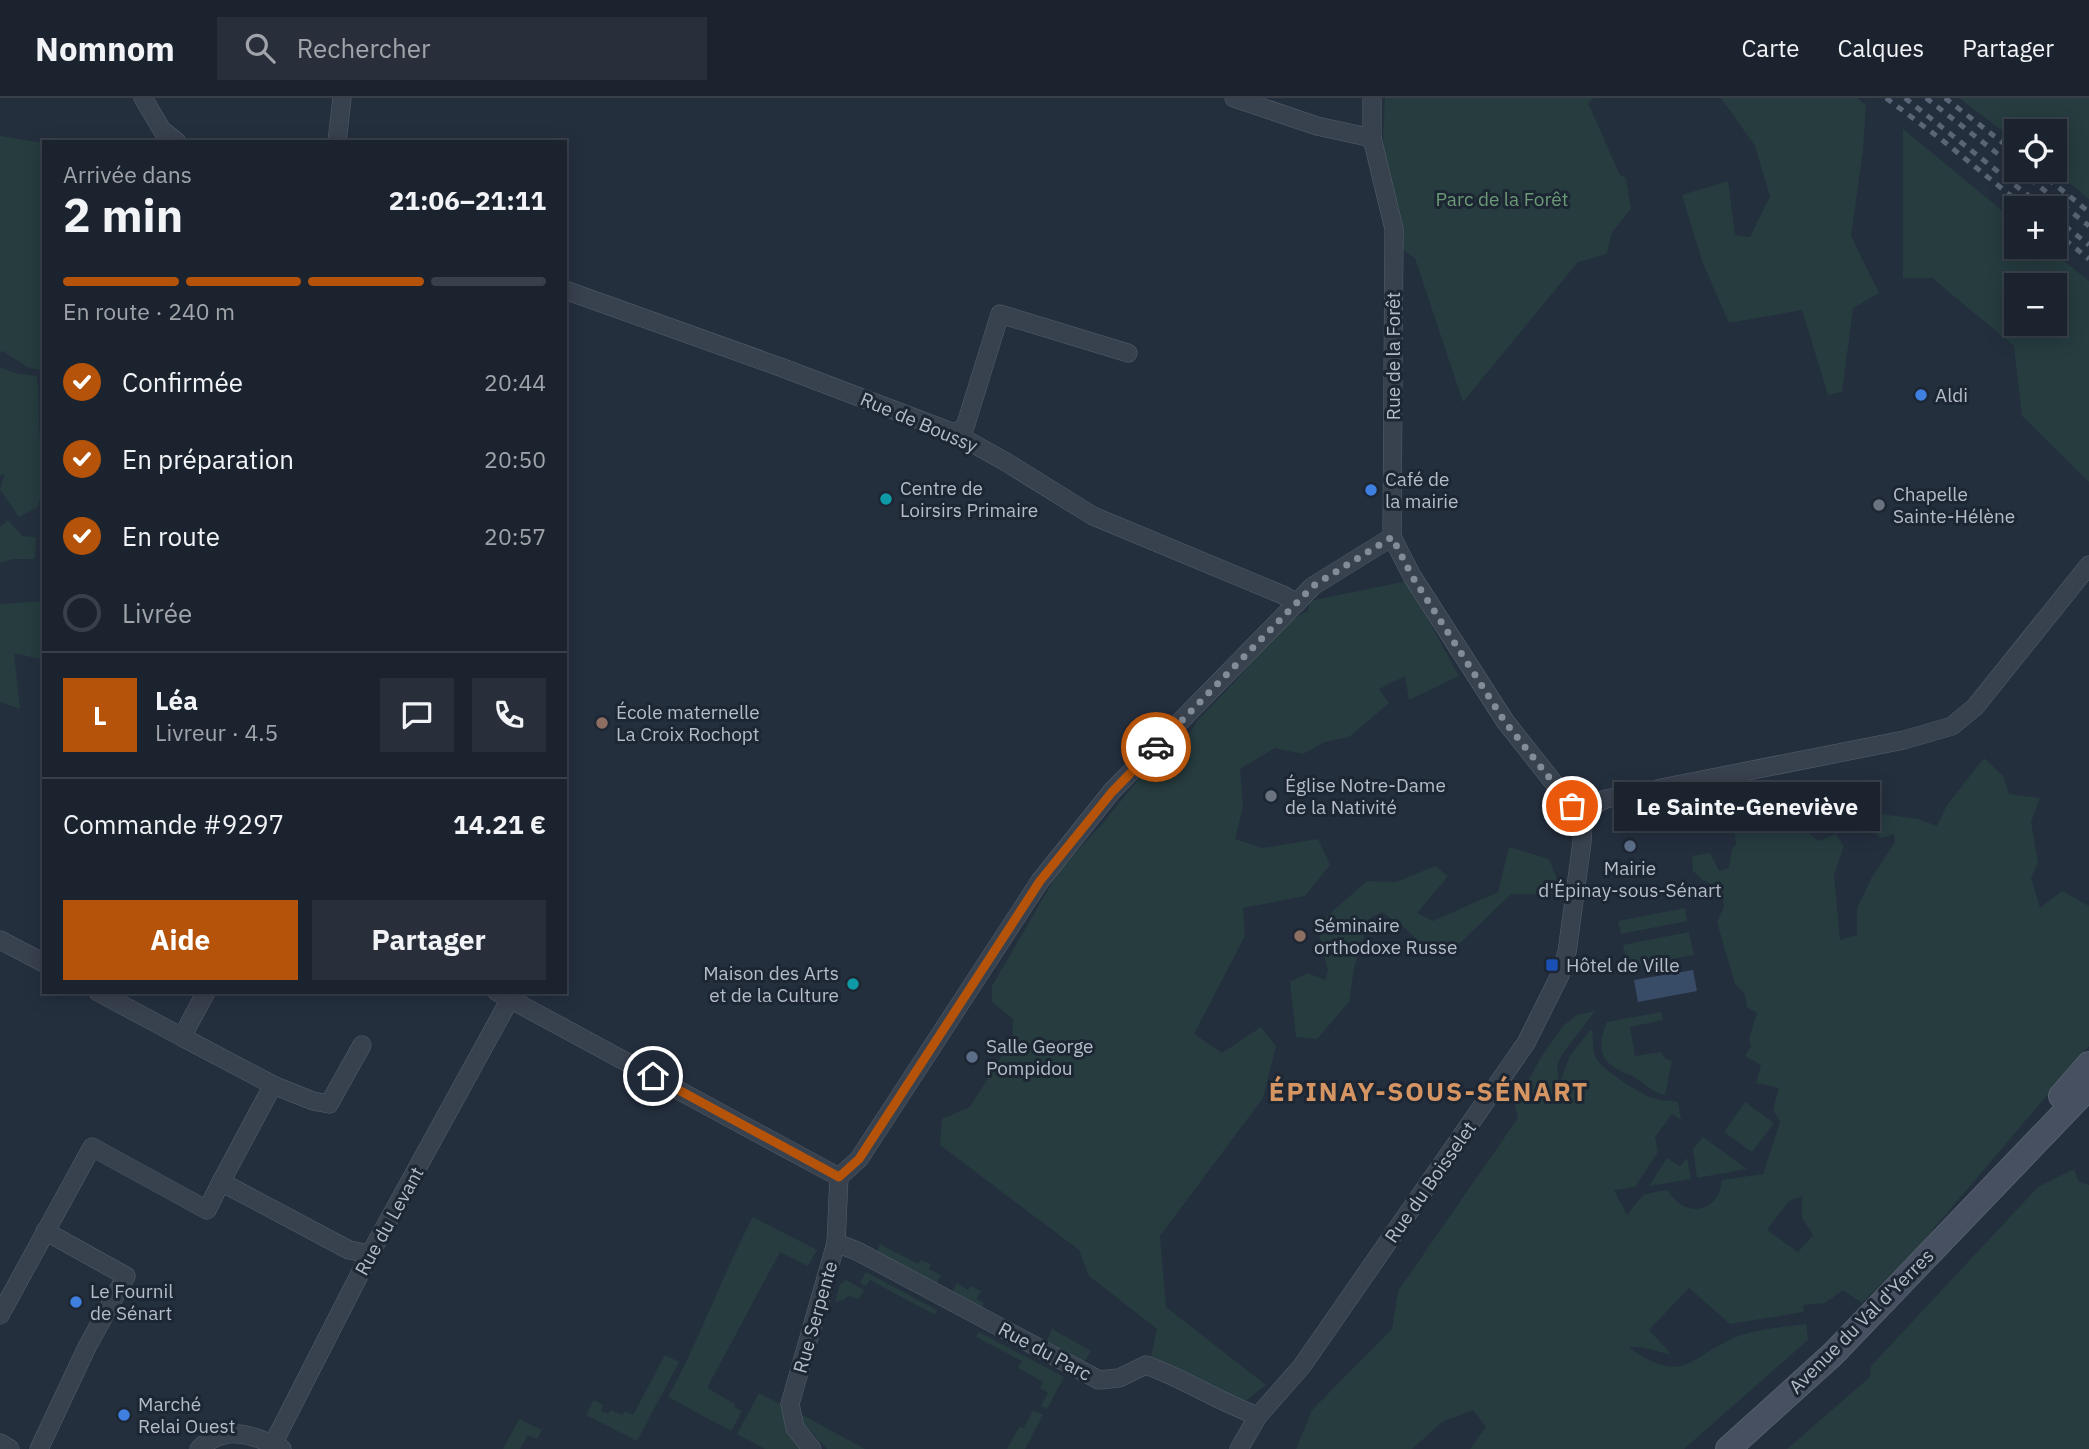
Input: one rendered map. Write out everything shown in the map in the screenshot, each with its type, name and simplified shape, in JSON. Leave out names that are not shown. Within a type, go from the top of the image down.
[{"type":"main road","name":"Avenue du Val d'Yerres","points":[[1990,1188],[2034,1128],[2089,1063]]},
{"type":"main road","name":"Avenue du Val d'Yerres","points":[[1728,1449],[1833,1354],[2089,1087]]},
{"type":"street","points":[[143,98],[162,130],[174,140]]},
{"type":"street","points":[[337,140],[342,98]]},
{"type":"street","points":[[1234,98],[1317,126],[1372,138]]},
{"type":"street","name":"Rue de la Forêt","points":[[1372,98],[1372,138],[1394,229],[1392,537]]},
{"type":"street","name":"Rue de Boussy","points":[[567,291],[954,433],[1093,516],[1297,603]]},
{"type":"street","points":[[954,433],[965,427],[1000,314],[1129,353]]},
{"type":"street","points":[[503,996],[839,1177],[859,1159],[1040,881],[1112,792],[1324,578],[1392,537],[1412,576],[1505,722],[1572,806],[1584,809],[1606,799],[1904,740],[1952,726],[1975,708],[2089,565]]},
{"type":"street","name":"Rue du Boisselet","points":[[1239,1449],[1258,1416],[1302,1366],[1531,1032],[1560,975],[1567,952],[1584,809]]},
{"type":"street","points":[[0,940],[42,962]]},
{"type":"street","points":[[102,994],[273,1085],[313,1101],[330,1104],[362,1045]]},
{"type":"street","points":[[182,1037],[205,994]]},
{"type":"street","name":"Rue du Levant","points":[[277,1447],[370,1254],[503,996]]},
{"type":"street","points":[[0,1315],[92,1147],[207,1210],[273,1085]]},
{"type":"street","name":"Rue Serpente","points":[[812,1449],[795,1428],[790,1404],[834,1249],[839,1177]]},
{"type":"street","points":[[222,1182],[311,1238],[370,1254]]},
{"type":"street","points":[[39,1449],[87,1347],[126,1276],[46,1231]]},
{"type":"street","name":"Rue du Parc","points":[[834,1249],[858,1251],[1099,1380],[1119,1378],[1146,1365],[1169,1373],[1228,1405],[1258,1416]]},
{"type":"street","points":[[199,1449],[219,1435],[231,1432],[245,1433],[277,1447]]},
{"type":"street","points":[[0,1443],[10,1449]]},
{"type":"green space","name":"Parc de la Forêt","points":[[1385,98],[1594,98],[1588,103],[1620,175],[1626,178],[1631,209],[1612,232],[1607,254],[1578,262],[1463,402],[1415,258],[1397,246],[1385,169]]},
{"type":"green space","points":[[1721,98],[1857,98],[1866,105],[1863,150],[1851,236],[1879,293],[1853,308],[1842,392],[1828,395],[1802,310],[1729,323],[1702,261],[1682,195],[1728,181],[1735,235],[1750,237],[1770,196],[1755,146]]},
{"type":"green space","points":[[1959,98],[2089,98],[2089,199],[2067,181],[2067,119],[2004,119],[2004,132]]},
{"type":"green space","points":[[1903,129],[2004,212],[2004,259],[2062,259],[2089,281],[2089,482],[2022,416],[2014,346],[1932,278],[1903,278]]},
{"type":"green space","points":[[0,136],[42,143],[42,371],[27,367],[3,351],[0,352]]},
{"type":"green space","points":[[0,367],[15,373],[37,376],[40,438],[42,437],[42,492],[38,507],[19,517],[0,489],[5,474],[0,475]]},
{"type":"green space","points":[[8,520],[22,536],[36,537],[35,559],[12,559],[0,563],[0,527]]},
{"type":"green space","points":[[1407,581],[1459,676],[1409,700],[1405,676],[1379,689],[1389,703],[1349,737],[1325,742],[1303,754],[1275,748],[1240,769],[1243,807],[1235,839],[1262,848],[1318,839],[1330,865],[1305,896],[1243,908],[1245,936],[1194,1034],[1222,1053],[1261,1027],[1276,1046],[1263,1098],[1160,1236],[1166,1307],[1266,1385],[1244,1402],[1150,1361],[1157,1329],[1089,1276],[1079,1250],[940,1145],[942,1119],[970,1107],[1013,1038],[1013,1019],[992,1002],[992,986],[1060,869],[1102,824],[1146,770],[1181,749],[1197,721],[1240,676],[1282,624],[1308,611],[1310,601]]},
{"type":"green space","points":[[42,601],[42,660],[14,653],[20,709],[0,702],[0,604]]},
{"type":"green space","points":[[1984,758],[2004,777],[2009,794],[2040,798],[2031,822],[2038,863],[2031,878],[2040,908],[2062,891],[2089,906],[2089,1046],[1919,1246],[1862,1303],[1843,1290],[1825,1303],[1803,1305],[1804,1312],[1730,1324],[1689,1288],[1649,1330],[1671,1354],[1628,1347],[1647,1359],[1674,1367],[1695,1360],[1743,1334],[1761,1330],[1806,1324],[1808,1340],[1684,1449],[1470,1449],[1486,1427],[1473,1410],[1442,1422],[1412,1449],[1296,1449],[1312,1410],[1392,1329],[1398,1291],[1518,1118],[1515,1106],[1541,1057],[1563,1026],[1577,1015],[1595,1011],[1557,1065],[1559,1084],[1570,1056],[1590,1030],[1596,1058],[1606,1069],[1650,1097],[1678,1102],[1681,1120],[1672,1114],[1655,1137],[1658,1152],[1635,1187],[1614,1190],[1627,1215],[1643,1196],[1668,1190],[1682,1205],[1700,1209],[1714,1200],[1722,1180],[1763,1174],[1780,1122],[1773,1110],[1779,1088],[1756,1083],[1761,1065],[1745,1056],[1751,1046],[1749,1039],[1757,1013],[1747,1007],[1745,994],[1735,984],[1717,922],[1724,907],[1720,888],[1702,880],[1693,871],[1692,856],[1710,853],[1719,871],[1729,868],[1732,849],[1736,844],[1732,811],[1791,804],[1809,833],[1818,841],[1836,834],[1844,846],[1834,875],[1840,940],[1857,935],[1857,908],[1872,877],[1895,842],[1894,834],[1880,838],[1870,823],[1881,814],[1918,819],[1937,826],[1947,805]],"holes":[[[1802,1196],[1802,1218],[1813,1235],[1798,1252],[1767,1230],[1789,1201]]]},
{"type":"green space","points":[[1509,847],[1549,859],[1557,879],[1551,894],[1511,894],[1454,949],[1430,953],[1406,929],[1382,912],[1370,918],[1354,968],[1349,1002],[1317,1039],[1296,1037],[1290,982],[1308,973],[1325,980],[1328,971],[1317,925],[1367,881],[1396,882],[1435,866],[1448,876],[1417,913],[1433,921],[1498,892]]},
{"type":"green space","points":[[1685,908],[1687,921],[1621,934],[1618,921]]},
{"type":"green space","points":[[1689,932],[1694,955],[1628,967],[1623,945]]},
{"type":"green space","points":[[1661,1012],[1663,1020],[1630,1027],[1635,1056],[1661,1052],[1664,1058],[1672,1061],[1665,1095],[1610,1065],[1603,1054],[1601,1042],[1607,1022]]},
{"type":"green space","points":[[1745,1102],[1774,1123],[1752,1152],[1724,1132]]},
{"type":"green space","points":[[1703,1137],[1747,1169],[1697,1178],[1693,1149]]},
{"type":"green space","points":[[1667,1158],[1680,1166],[1687,1158],[1691,1179],[1649,1186]]},
{"type":"green space","points":[[2074,1169],[2079,1182],[2089,1185],[2089,1449],[1787,1449],[1870,1377],[1871,1366],[2038,1187]]},
{"type":"green space","points":[[753,1217],[817,1250],[808,1266],[780,1252],[707,1388],[742,1411],[731,1431],[668,1397]]},
{"type":"green space","points":[[880,1244],[918,1264],[921,1260],[931,1264],[929,1269],[941,1275],[935,1286],[876,1254]]},
{"type":"green space","points":[[866,1272],[937,1310],[935,1315],[870,1280],[866,1286],[860,1283]]},
{"type":"green space","points":[[846,1280],[864,1290],[859,1299],[848,1296],[835,1302],[840,1284]]},
{"type":"green space","points":[[957,1283],[968,1290],[971,1286],[981,1291],[976,1299],[984,1303],[981,1310],[951,1294]]},
{"type":"green space","points":[[1052,1329],[1091,1351],[1084,1362],[1046,1342]]},
{"type":"green space","points":[[979,1332],[1064,1377],[1047,1409],[1041,1406],[1048,1393],[1040,1388],[1043,1382],[1018,1368],[1022,1361],[976,1337]]},
{"type":"green space","points":[[665,1355],[679,1362],[637,1441],[586,1415],[594,1400],[603,1405],[601,1411],[608,1414],[611,1410],[622,1415],[625,1411],[633,1415]]},
{"type":"green space","points":[[759,1393],[784,1406],[805,1449],[765,1449],[737,1434]]},
{"type":"green space","points":[[1033,1410],[1043,1415],[1025,1449],[1007,1449],[1019,1427],[1024,1428]]},
{"type":"green space","points":[[797,1412],[865,1449],[827,1449],[805,1425],[799,1426]]},
{"type":"green space","points":[[519,1419],[542,1430],[537,1439],[528,1435],[520,1449],[503,1449]]},
{"type":"water","points":[[1693,970],[1697,991],[1638,1002],[1634,980]]},
{"type":"railway","points":[[1886,98],[2011,196]]},
{"type":"railway","points":[[1905,98],[2029,196]]},
{"type":"railway","points":[[1926,98],[2004,159]]},
{"type":"railway","points":[[1945,98],[2004,144]]},
{"type":"railway","points":[[2034,182],[2089,226]]},
{"type":"railway","points":[[2052,182],[2089,212]]},
{"type":"railway","points":[[2067,227],[2089,245]]},
{"type":"railway","points":[[2067,241],[2089,259]]},
{"type":"way so far","points":[[1156,747],[1313,586],[1392,537],[1412,576],[1505,722],[1572,806]]},
{"type":"place","name":"Aldi","points":[[1921,395]]},
{"type":"place","name":"Café de la mairie","points":[[1371,490]]},
{"type":"place","name":"Centre de Loirsirs Primaire","points":[[886,499]]},
{"type":"place","name":"Chapelle Sainte-Hélène","points":[[1879,505]]},
{"type":"place","name":"École maternelle La Croix Rochopt","points":[[602,723]]},
{"type":"place","name":"Église Notre-Dame de la Nativité","points":[[1271,796]]},
{"type":"place","name":"Le Sainte-Geneviève","points":[[1572,806]]},
{"type":"place","name":"Mairie d'Épinay-sous-Sénart","points":[[1630,846]]},
{"type":"place","name":"Séminaire orthodoxe Russe","points":[[1300,936]]},
{"type":"place","name":"Hôtel de Ville","points":[[1552,965]]},
{"type":"place","name":"Maison des Arts et de la Culture","points":[[853,984]]},
{"type":"place","name":"Salle George Pompidou","points":[[972,1057]]},
{"type":"place","name":"Le Fournil de Sénart","points":[[76,1302]]},
{"type":"place","name":"Marché Relai Ouest","points":[[124,1415]]},
{"type":"district","name":"ÉPINAY-SOUS-SÉNART","points":[[1429,1091]]},
{"type":"route","points":[[653,1076],[839,1177],[859,1159],[1040,881],[1112,792],[1156,747]]}]
